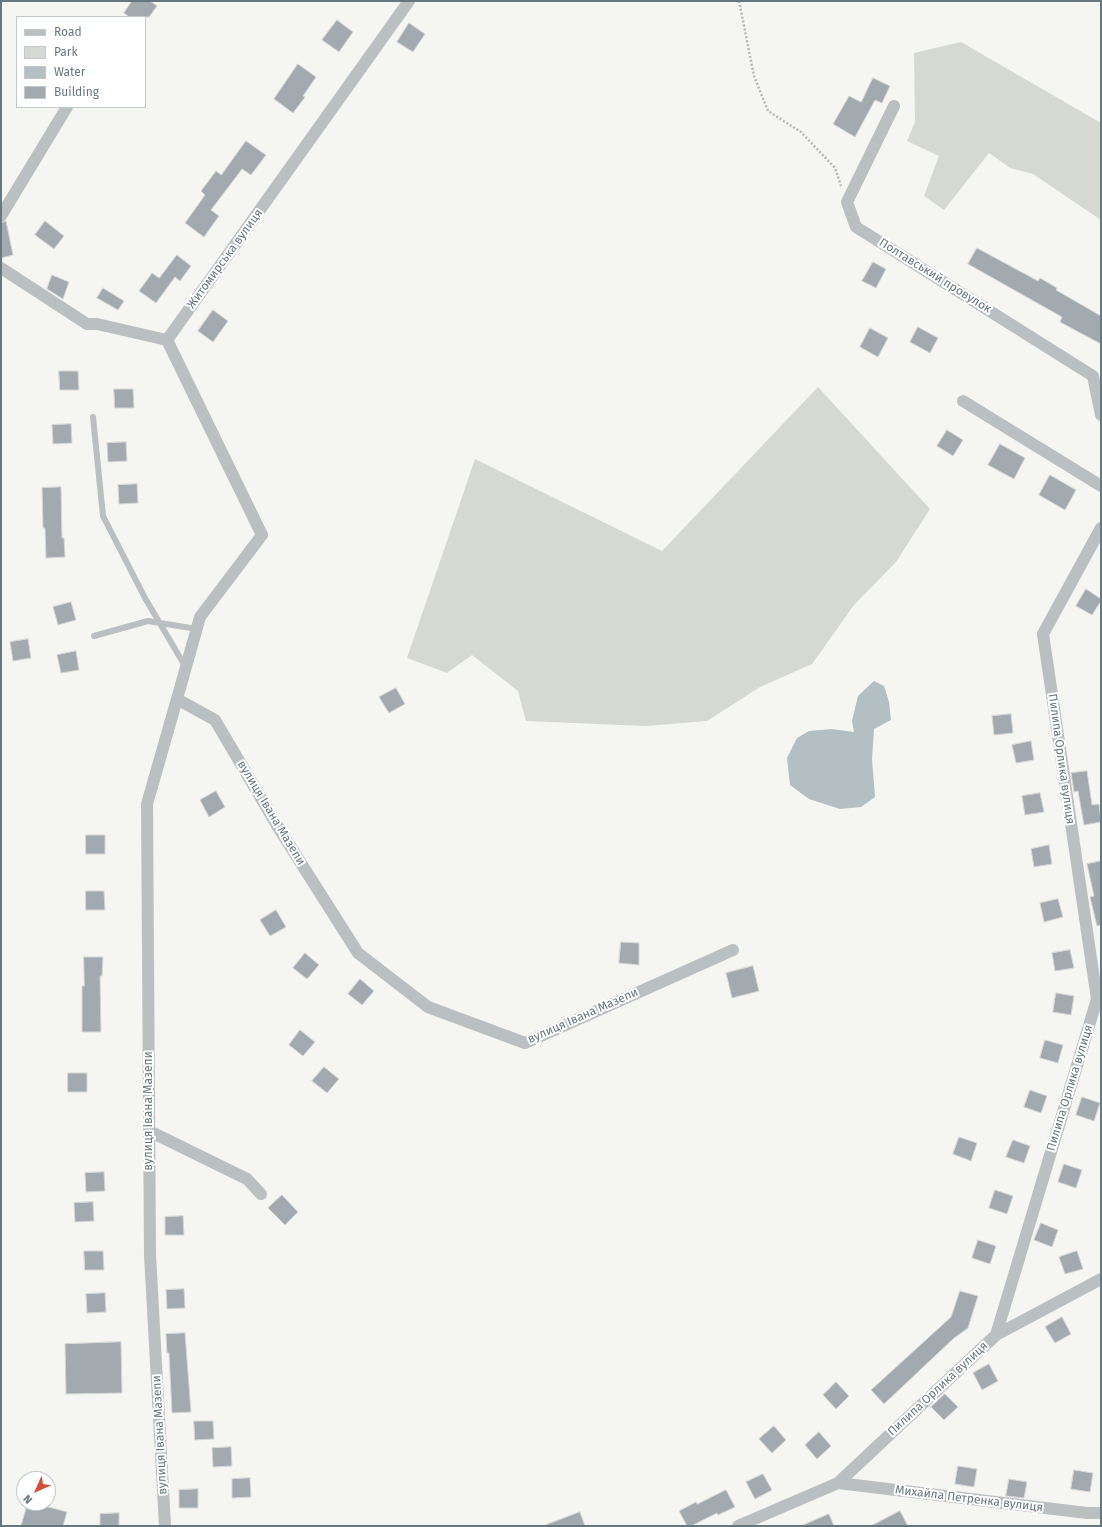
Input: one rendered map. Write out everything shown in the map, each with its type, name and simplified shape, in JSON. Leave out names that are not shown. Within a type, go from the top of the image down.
[{"type":"street","name":"Житомирська вулиця","points":[[166,340],[410,1]]},
{"type":"street","points":[[847,202],[894,106]]},
{"type":"street","points":[[1,216],[66,108]]},
{"type":"street","name":"Полтавський провулок","points":[[847,202],[856,227],[1093,376],[1101,415]]},
{"type":"street","points":[[1,268],[87,324],[98,324],[166,340]]},
{"type":"street","name":"вулиця Івана Мазепи","points":[[164,1526],[150,1255],[147,804],[200,617],[262,535],[166,340]]},
{"type":"street","points":[[963,401],[1101,486]]},
{"type":"street","name":"Пилипа Орлика вулиця","points":[[738,1526],[838,1483],[996,1335],[1097,999],[1043,634],[1101,528]]},
{"type":"street","name":"вулиця Івана Мазепи","points":[[177,700],[215,720],[278,827],[358,953],[428,1007],[524,1043],[733,950]]},
{"type":"street","points":[[149,1131],[247,1179],[261,1194]]},
{"type":"street","points":[[996,1335],[1101,1278]]},
{"type":"street","name":"Михайла Петренка вулиця","points":[[838,1483],[1087,1513],[1101,1513]]},
{"type":"lane","points":[[92,417],[103,516],[145,598],[186,667]]},
{"type":"lane","points":[[94,636],[148,621],[197,629]]},
{"type":"path","points":[[739,1],[754,76],[768,111],[801,132],[834,168],[847,202]]},
{"type":"green space","points":[[961,42],[1101,123],[1101,220],[1033,174],[1010,168],[989,153],[944,210],[924,196],[939,156],[907,141],[915,122],[914,53]]},
{"type":"green space","points":[[818,387],[930,509],[896,562],[854,605],[812,664],[760,687],[707,721],[645,726],[526,721],[518,691],[472,655],[447,673],[407,658],[475,459],[662,551]]},
{"type":"water","points":[[874,681],[884,686],[889,702],[891,720],[874,729],[872,759],[875,797],[861,807],[840,809],[809,799],[790,785],[787,758],[797,738],[809,731],[831,729],[854,732],[852,721],[858,696]]},
{"type":"building","points":[[132,1],[150,1],[157,6],[149,17],[128,16],[124,13]]},
{"type":"building","points":[[337,20],[353,32],[339,52],[322,40]]},
{"type":"building","points":[[409,23],[425,34],[413,52],[397,42]]},
{"type":"building","points":[[298,64],[316,77],[303,96],[305,97],[293,113],[274,99]]},
{"type":"building","points":[[873,78],[890,86],[882,103],[875,100],[855,137],[833,124],[849,96],[861,102]]},
{"type":"building","points":[[246,141],[266,155],[251,175],[242,169],[211,210],[219,216],[204,237],[185,223],[205,195],[201,191],[216,171],[221,175]]},
{"type":"building","points":[[6,221],[13,255],[1,258],[1,223]]},
{"type":"building","points":[[45,221],[64,236],[54,249],[35,235]]},
{"type":"building","points":[[977,248],[1038,281],[1040,278],[1057,288],[1056,290],[1101,316],[1101,344],[1060,322],[1062,317],[968,264]]},
{"type":"building","points":[[177,255],[191,266],[180,281],[175,277],[156,303],[139,291],[152,273],[159,278]]},
{"type":"building","points":[[873,262],[886,269],[876,288],[862,281]]},
{"type":"building","points":[[52,275],[69,282],[63,299],[47,289]]},
{"type":"building","points":[[103,288],[124,301],[118,310],[97,298]]},
{"type":"building","points":[[213,310],[228,321],[213,342],[198,331]]},
{"type":"building","points":[[918,327],[938,338],[930,353],[910,342]]},
{"type":"building","points":[[870,328],[888,338],[878,357],[860,347]]},
{"type":"building","points":[[59,371],[78,371],[79,390],[60,390]]},
{"type":"building","points":[[114,389],[133,389],[134,408],[115,408]]},
{"type":"building","points":[[71,424],[72,443],[53,444],[52,425]]},
{"type":"building","points":[[947,430],[963,440],[953,456],[937,446]]},
{"type":"building","points":[[126,442],[127,461],[108,462],[107,443]]},
{"type":"building","points":[[1000,444],[1025,458],[1014,479],[988,465]]},
{"type":"building","points":[[1050,475],[1076,490],[1065,510],[1039,495]]},
{"type":"building","points":[[137,484],[138,503],[119,504],[118,485]]},
{"type":"building","points":[[61,487],[62,538],[64,538],[65,557],[46,558],[45,528],[43,528],[42,488]]},
{"type":"building","points":[[1086,589],[1101,599],[1092,615],[1076,606]]},
{"type":"building","points":[[71,602],[76,620],[58,625],[53,607]]},
{"type":"building","points":[[28,639],[31,658],[13,661],[10,642]]},
{"type":"building","points":[[76,651],[79,670],[61,673],[57,655]]},
{"type":"building","points":[[396,688],[405,704],[389,713],[379,697]]},
{"type":"building","points":[[1011,714],[1013,733],[994,735],[992,716]]},
{"type":"building","points":[[1031,741],[1034,760],[1016,763],[1012,745]]},
{"type":"building","points":[[1087,771],[1092,805],[1099,804],[1101,822],[1084,825],[1078,791],[1074,792],[1071,773]]},
{"type":"building","points":[[216,791],[225,807],[209,817],[200,800]]},
{"type":"building","points":[[1040,793],[1044,812],[1025,815],[1022,796]]},
{"type":"building","points":[[86,835],[105,835],[105,854],[86,854]]},
{"type":"building","points":[[1049,845],[1052,864],[1034,867],[1031,849]]},
{"type":"building","points":[[1101,861],[1101,925],[1097,926],[1090,897],[1094,896],[1087,864]]},
{"type":"building","points":[[86,891],[104,891],[105,910],[86,910]]},
{"type":"building","points":[[1058,899],[1063,917],[1044,922],[1040,903]]},
{"type":"building","points":[[276,910],[286,927],[270,936],[260,920]]},
{"type":"building","points":[[621,942],[639,943],[639,965],[619,963]]},
{"type":"building","points":[[1070,950],[1074,968],[1055,971],[1052,953]]},
{"type":"building","points":[[305,953],[319,965],[307,979],[293,968]]},
{"type":"building","points":[[84,957],[103,957],[102,976],[100,976],[101,1032],[82,1032],[82,986],[84,986]]},
{"type":"building","points":[[753,966],[759,991],[732,998],[726,973]]},
{"type":"building","points":[[360,979],[374,991],[362,1005],[348,994]]},
{"type":"building","points":[[1056,993],[1074,996],[1071,1015],[1053,1012]]},
{"type":"building","points":[[300,1030],[315,1042],[303,1056],[289,1045]]},
{"type":"building","points":[[1045,1040],[1063,1045],[1058,1063],[1040,1058]]},
{"type":"building","points":[[324,1067],[339,1079],[327,1093],[312,1081]]},
{"type":"building","points":[[68,1073],[87,1073],[87,1092],[68,1092]]},
{"type":"building","points":[[1030,1090],[1047,1096],[1041,1113],[1024,1107]]},
{"type":"building","points":[[1082,1097],[1100,1103],[1094,1121],[1076,1115]]},
{"type":"building","points":[[959,1137],[977,1143],[971,1161],[953,1154]]},
{"type":"building","points":[[1013,1140],[1030,1146],[1024,1163],[1006,1157]]},
{"type":"building","points":[[1064,1164],[1082,1170],[1076,1188],[1058,1182]]},
{"type":"building","points":[[104,1172],[105,1191],[86,1192],[85,1173]]},
{"type":"building","points":[[995,1190],[1013,1196],[1007,1214],[989,1208]]},
{"type":"building","points":[[282,1195],[298,1212],[285,1225],[268,1208]]},
{"type":"building","points":[[93,1202],[94,1221],[75,1222],[74,1203]]},
{"type":"building","points":[[183,1216],[184,1235],[165,1235],[165,1217]]},
{"type":"building","points":[[1041,1223],[1058,1230],[1052,1247],[1034,1240]]},
{"type":"building","points":[[978,1240],[996,1246],[990,1264],[972,1258]]},
{"type":"building","points":[[84,1251],[103,1251],[104,1270],[85,1270]]},
{"type":"building","points":[[1077,1251],[1083,1269],[1065,1274],[1059,1257]]},
{"type":"building","points":[[184,1289],[185,1308],[167,1309],[166,1290]]},
{"type":"building","points":[[960,1291],[978,1296],[968,1328],[954,1338],[884,1404],[871,1390],[951,1317]]},
{"type":"building","points":[[105,1293],[106,1312],[87,1313],[86,1294]]},
{"type":"building","points":[[1062,1317],[1071,1334],[1055,1343],[1045,1327]]},
{"type":"building","points":[[185,1333],[191,1412],[172,1413],[169,1353],[167,1353],[166,1334]]},
{"type":"building","points":[[121,1342],[122,1393],[66,1394],[65,1344]]},
{"type":"building","points":[[989,1364],[998,1381],[982,1390],[973,1373]]},
{"type":"building","points":[[836,1382],[849,1396],[836,1409],[823,1395]]},
{"type":"building","points":[[945,1394],[958,1407],[944,1420],[931,1407]]},
{"type":"building","points":[[194,1421],[213,1421],[214,1439],[195,1440]]},
{"type":"building","points":[[774,1426],[786,1440],[772,1453],[759,1439]]},
{"type":"building","points":[[819,1432],[831,1446],[817,1459],[805,1445]]},
{"type":"building","points":[[231,1447],[232,1466],[213,1467],[212,1448]]},
{"type":"building","points":[[958,1466],[977,1469],[974,1487],[955,1484]]},
{"type":"building","points":[[1074,1470],[1093,1473],[1090,1492],[1071,1489]]},
{"type":"building","points":[[763,1474],[772,1490],[755,1499],[746,1482]]},
{"type":"building","points":[[250,1478],[251,1497],[232,1498],[232,1479]]},
{"type":"building","points":[[1009,1479],[1027,1482],[1024,1498],[1006,1496]]},
{"type":"building","points":[[198,1489],[198,1508],[179,1508],[179,1490]]},
{"type":"building","points":[[726,1490],[735,1507],[718,1515],[717,1513],[691,1526],[687,1526],[679,1511],[696,1502],[697,1504]]},
{"type":"building","points":[[56,1509],[67,1512],[63,1526],[21,1526],[26,1511],[56,1511]]},
{"type":"building","points":[[900,1511],[908,1526],[871,1526]]},
{"type":"building","points":[[580,1512],[585,1526],[546,1526],[546,1525]]},
{"type":"building","points":[[119,1513],[119,1526],[100,1526],[100,1514]]},
{"type":"building","points":[[829,1514],[834,1526],[801,1526]]}]
